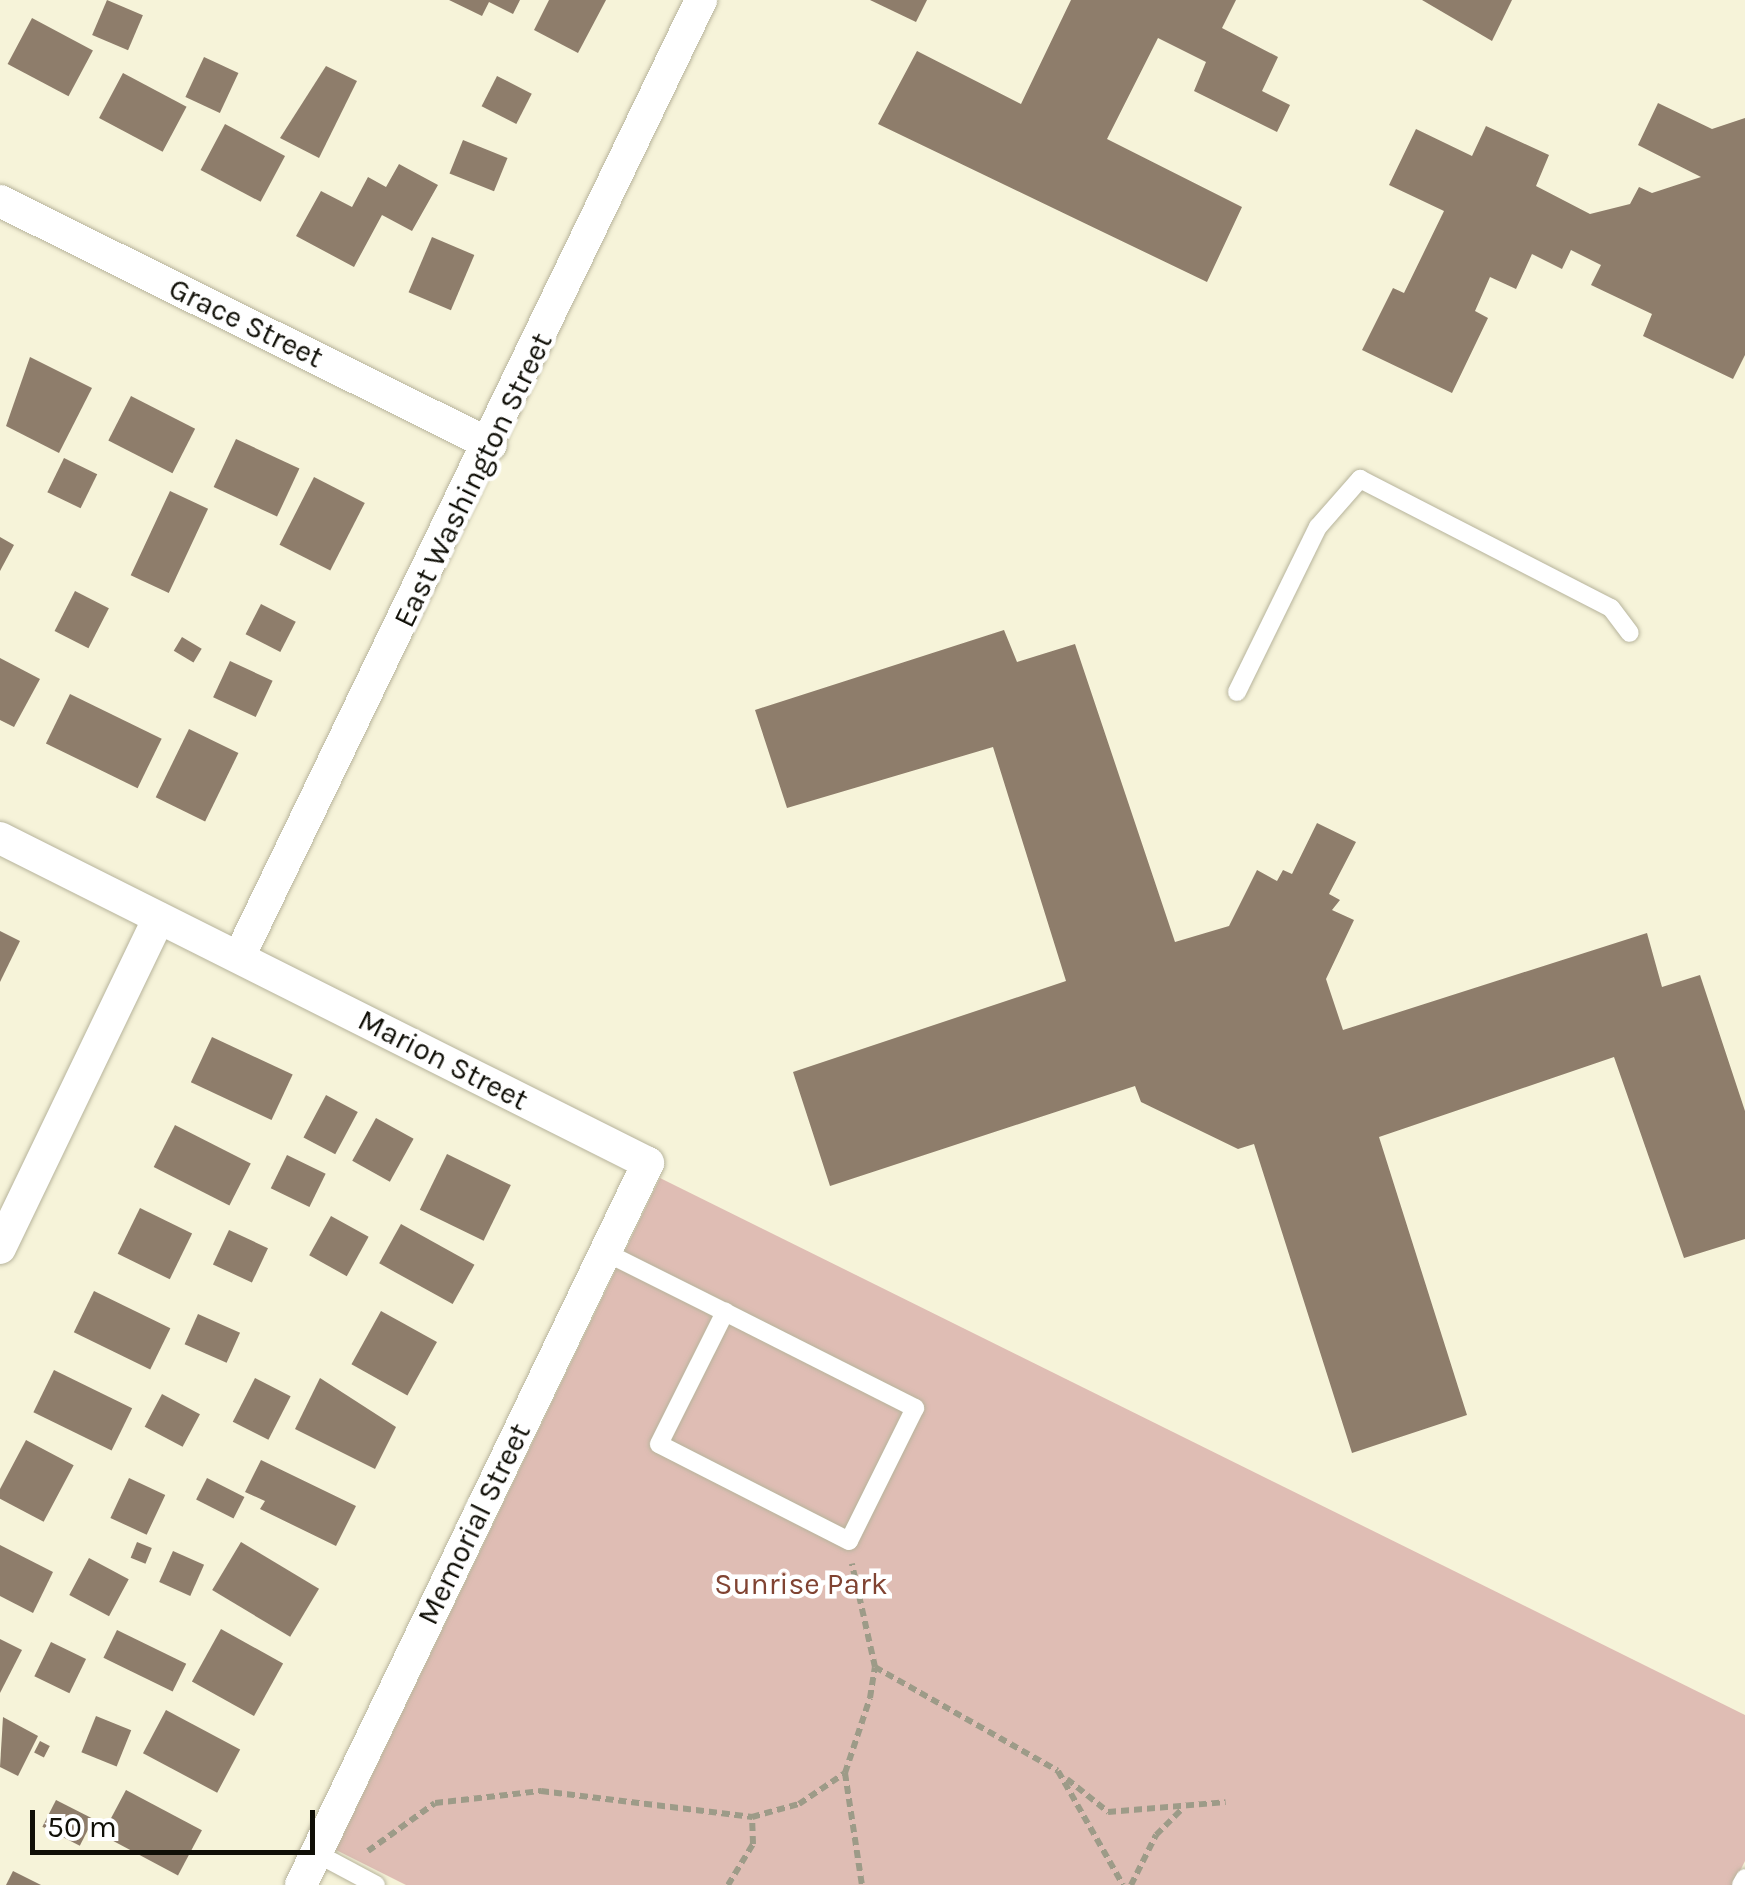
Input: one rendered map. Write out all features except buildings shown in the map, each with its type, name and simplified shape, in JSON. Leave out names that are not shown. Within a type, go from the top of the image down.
[{"type":"street","name":"East Washington Street","points":[[239,957],[491,445],[701,0]]},
{"type":"street","name":"Grace Street","points":[[0,201],[491,445]]},
{"type":"street","points":[[0,838],[159,918],[0,1248]]},
{"type":"street","name":"Marion Street","points":[[159,918],[648,1163]]},
{"type":"street","name":"Memorial Street","points":[[301,1885],[648,1163]]},
{"type":"lane","points":[[1237,692],[1318,527],[1360,480],[1612,608],[1630,634]]},
{"type":"lane","points":[[605,1252],[725,1312],[915,1408],[849,1541],[659,1444],[725,1312]]},
{"type":"lane","points":[[316,1853],[376,1885]]},
{"type":"lane","points":[[1742,1885],[1745,1878]]},
{"type":"path","points":[[849,1541],[875,1667],[845,1773],[862,1885]]},
{"type":"path","points":[[875,1667],[1058,1772],[1108,1812],[1182,1809],[1226,1802]]},
{"type":"path","points":[[1058,1772],[1122,1885]]},
{"type":"path","points":[[354,1873],[367,1852],[435,1803],[541,1791],[752,1817],[799,1804],[845,1773]]},
{"type":"path","points":[[1130,1885],[1156,1835],[1182,1809]]},
{"type":"path","points":[[728,1885],[753,1844],[752,1817]]},
{"type":"green space","name":"Sunrise Park","points":[[660,1178],[1745,1715],[1745,1861],[1733,1885],[406,1885],[336,1850]]}]
